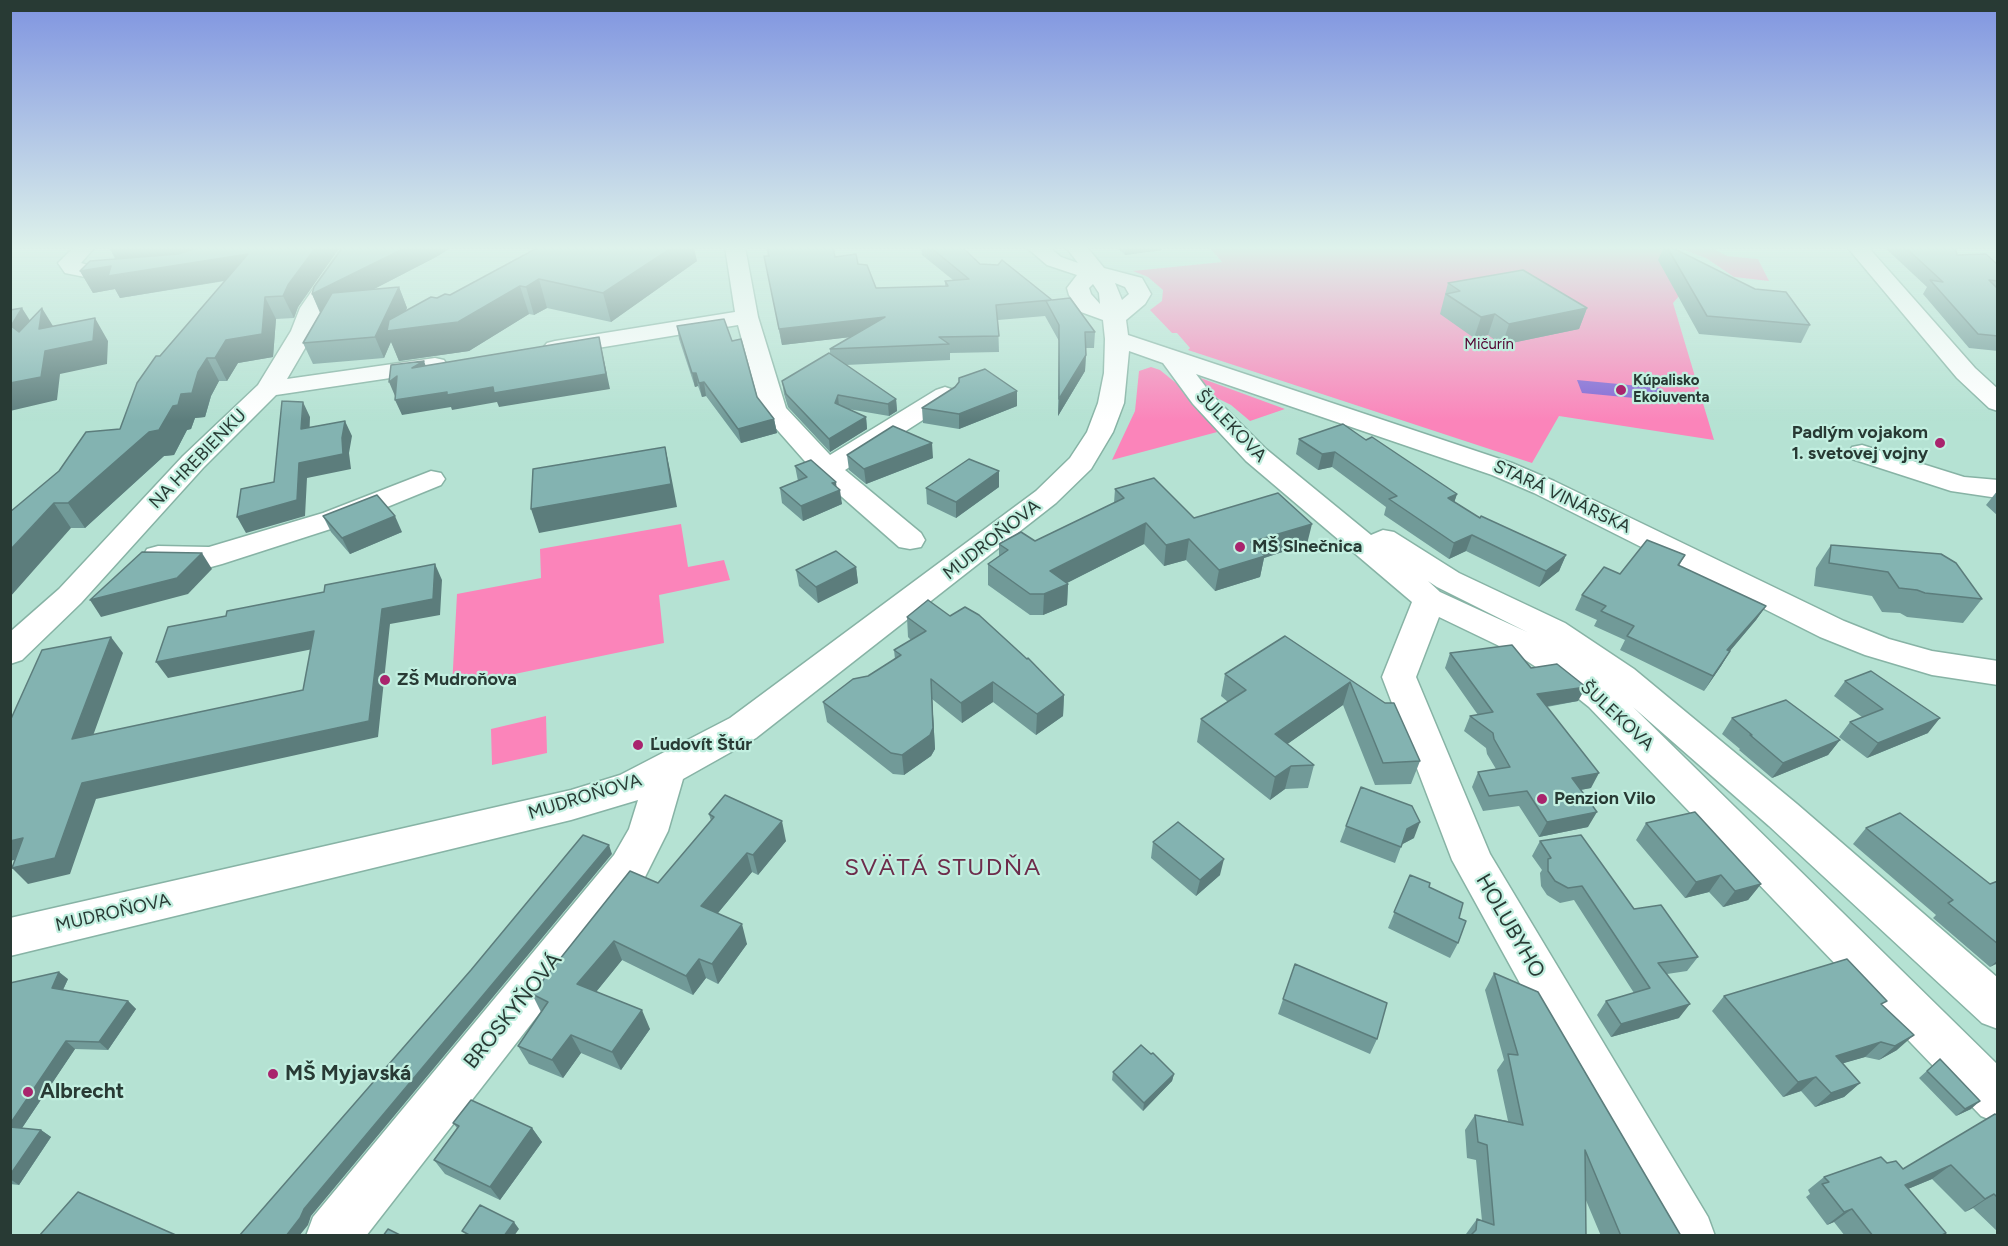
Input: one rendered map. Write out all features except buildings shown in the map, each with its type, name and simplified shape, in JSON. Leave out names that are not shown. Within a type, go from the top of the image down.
[{"type":"street","name":"NA HREBIENKU","points":[[10,652],[70,596],[193,462],[268,389],[303,331],[313,305]]},
{"type":"street","points":[[745,305],[774,410],[827,469],[910,540]]},
{"type":"street","name":"STARÁ VINÁRSKA","points":[[1088,305],[1116,328],[1172,358],[1502,469],[1544,487],[1832,628],[1877,647],[1932,663],[1998,673]]},
{"type":"street","points":[[1116,328],[1133,305]]},
{"type":"street","points":[[1907,305],[1972,380],[1998,403]]},
{"type":"street","points":[[528,352],[747,317]]},
{"type":"street","name":"MUDROŇOVA","points":[[10,937],[571,805],[631,787],[667,770],[743,728],[769,710],[1061,484],[1081,462],[1104,422],[1113,392],[1116,328]]},
{"type":"street","name":"ŠULEKOVA","points":[[1172,358],[1202,399],[1256,455],[1429,599],[1530,647],[1566,670],[1602,698],[1998,1099]]},
{"type":"street","points":[[268,389],[458,362]]},
{"type":"street","points":[[827,469],[945,395]]},
{"type":"street","points":[[1202,399],[1240,421],[1285,465],[1350,518],[1448,580],[1553,632],[1622,678],[1783,815],[1998,1008]]},
{"type":"street","points":[[1862,453],[1961,484],[1998,489]]},
{"type":"street","points":[[109,555],[211,557],[333,519],[431,479]]},
{"type":"street","name":"HOLUBYHO","points":[[1429,599],[1399,677],[1472,860],[1689,1236]]},
{"type":"street","name":"BROSKYŇOVÁ","points":[[332,1236],[629,867],[648,831],[667,770]]},
{"type":"green space","name":"Mičurín","points":[[1156,305],[1674,305],[1714,440],[1559,416],[1532,463],[1188,350],[1190,348],[1177,333],[1172,333],[1150,310]]},
{"type":"green space","points":[[1151,367],[1160,370],[1198,401],[1221,431],[1112,460],[1135,411],[1139,371]]},
{"type":"green space","points":[[1195,376],[1285,409],[1250,421],[1231,405],[1217,398]]},
{"type":"green space","points":[[681,524],[688,567],[724,560],[730,580],[659,595],[664,643],[452,687],[457,594],[541,578],[540,549]]},
{"type":"green space","points":[[546,716],[547,753],[492,765],[491,729]]},
{"type":"shaded area","name":"Kúpalisko Ekoiuventa","points":[[1577,380],[1660,388],[1666,401],[1582,393]]},
{"type":"place","name":"Kúpalisko Ekoiuventa","points":[[1621,390]]},
{"type":"place","name":"Padlým vojakom 1. svetovej vojny","points":[[1940,443]]},
{"type":"place","name":"MŠ Slnečnica","points":[[1240,547]]},
{"type":"place","name":"ZŠ Mudroňova","points":[[385,680]]},
{"type":"place","name":"Ľudovít Štúr","points":[[638,745]]},
{"type":"place","name":"Penzion Vilo","points":[[1542,799]]},
{"type":"place","name":"MŠ Myjavská","points":[[273,1074]]},
{"type":"place","name":"Albrecht","points":[[28,1092]]},
{"type":"district","name":"SVÄTÁ STUDŇA","points":[[943,868]]}]
